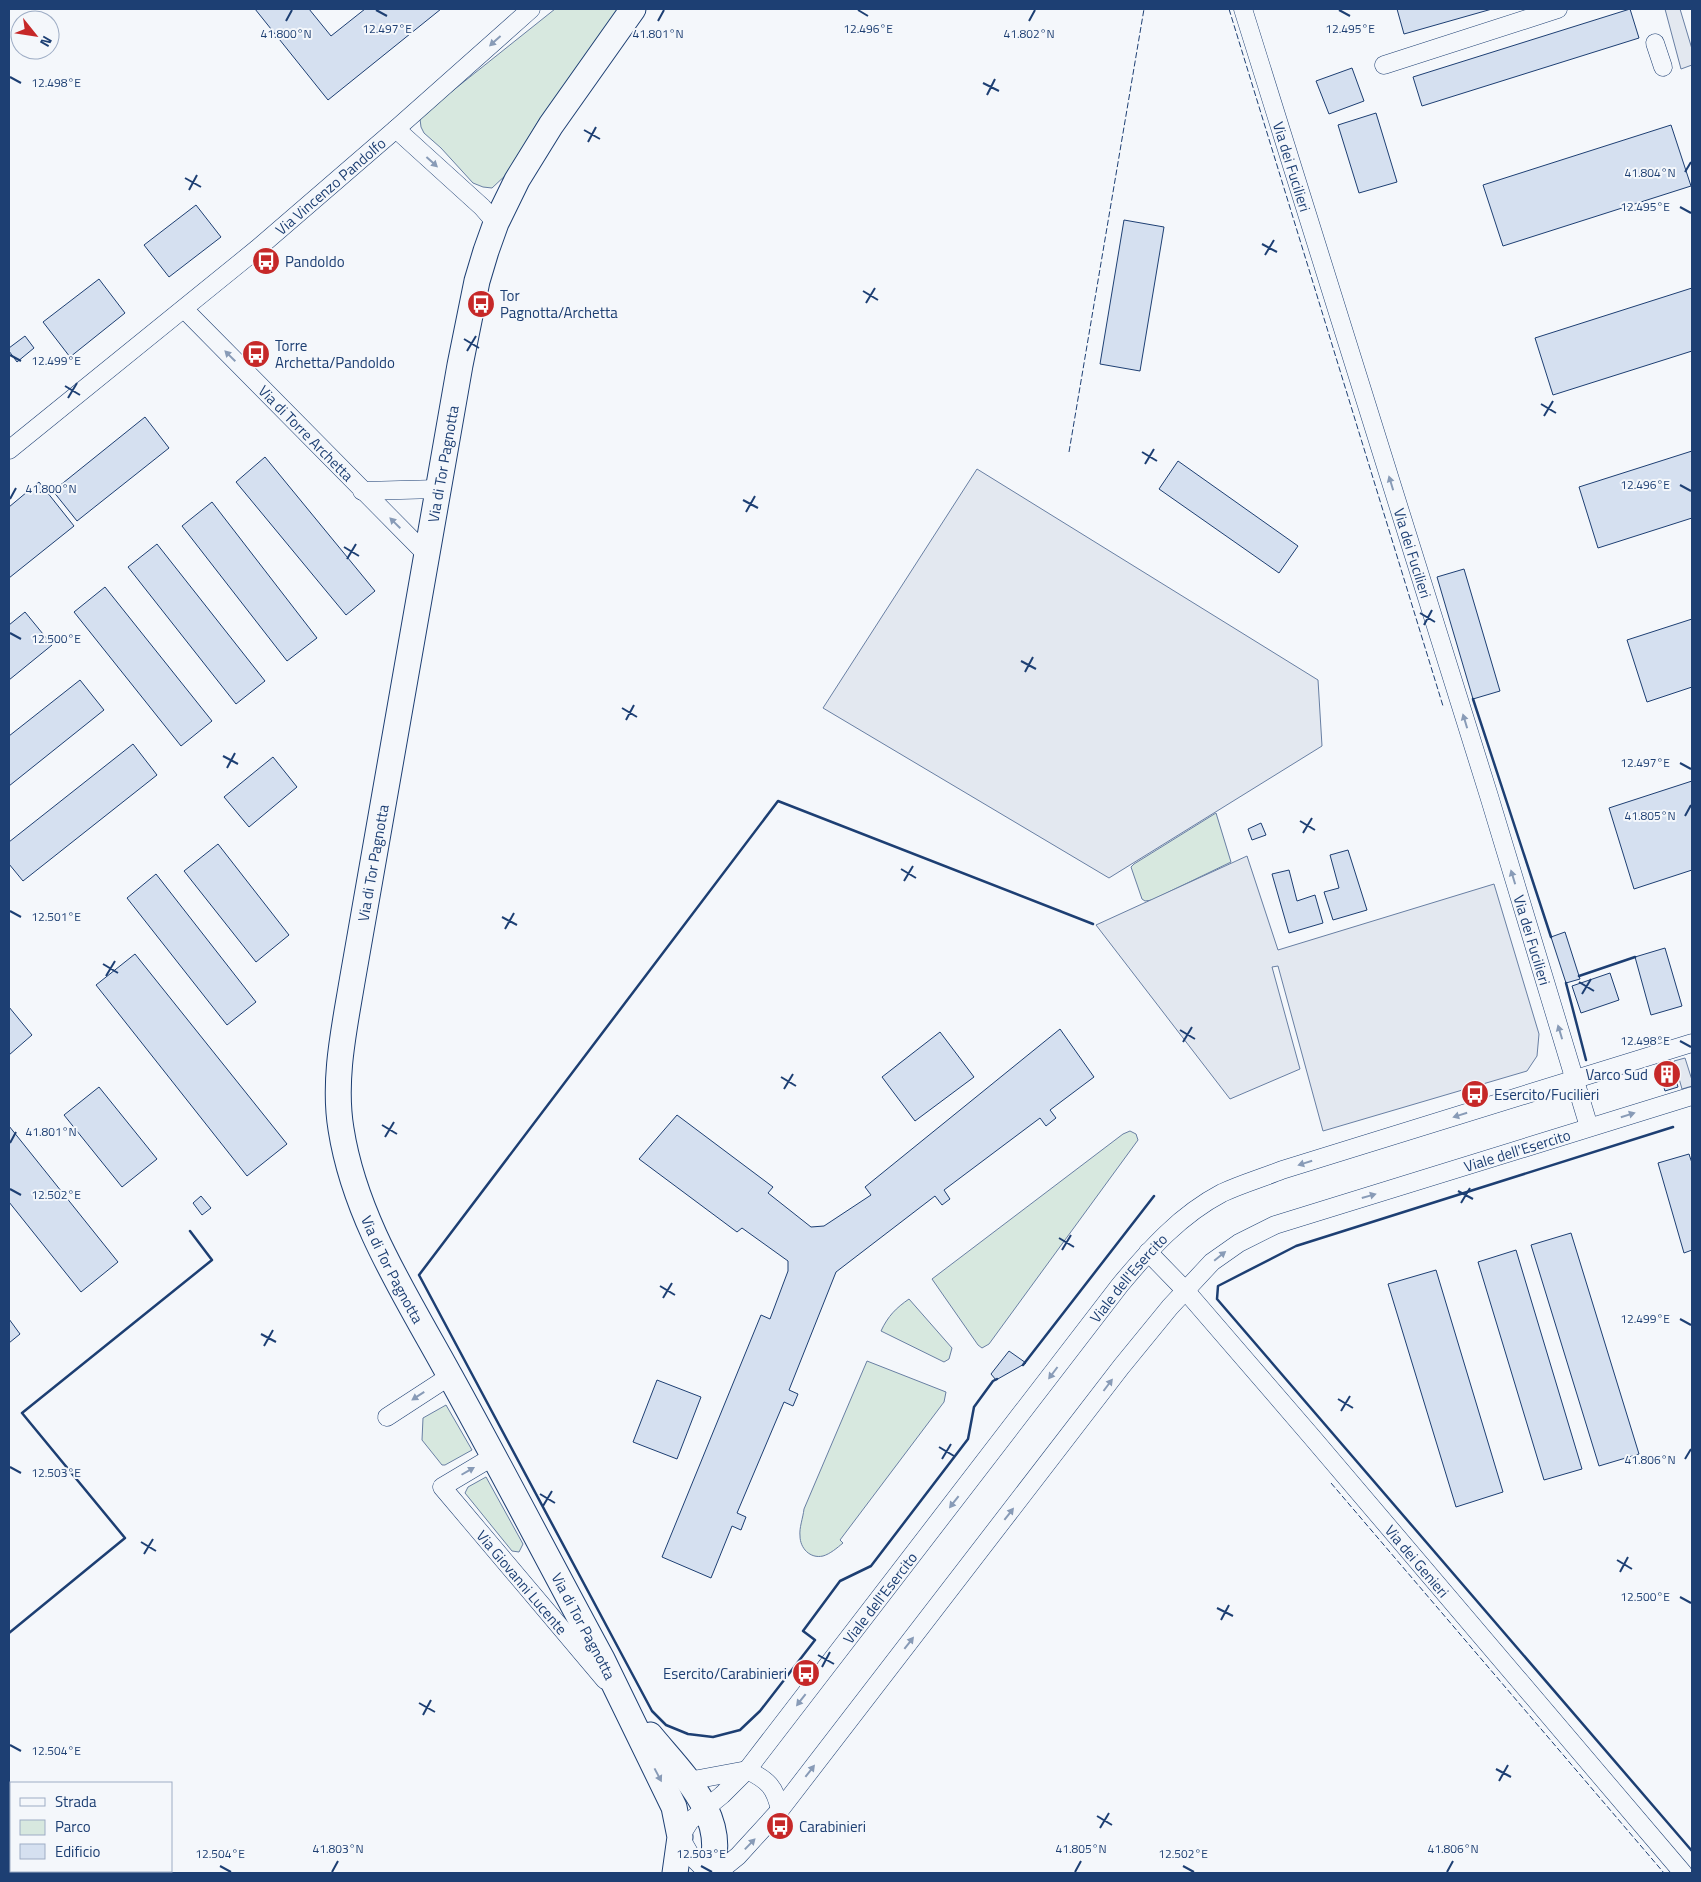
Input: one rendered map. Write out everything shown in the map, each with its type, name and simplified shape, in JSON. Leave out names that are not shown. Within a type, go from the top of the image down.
[{"type":"street","name":"Via Vincenzo Pandolfo","points":[[9,450],[257,249],[532,9]]},
{"type":"street","name":"Via di Tor Pagnotta","points":[[633,9],[551,125],[524,167],[496,222],[486,251],[460,365],[347,1016],[339,1068],[338,1107],[347,1161],[361,1205],[403,1291],[494,1456],[622,1699],[671,1801],[680,1837],[675,1873]]},
{"type":"street","name":"Via dei Fucilieri","points":[[1244,9],[1590,1127]]},
{"type":"street","points":[[1384,64],[1558,9]]},
{"type":"street","points":[[1655,43],[1663,67]]},
{"type":"street","points":[[396,129],[496,222]]},
{"type":"street","name":"Via di Torre Archetta","points":[[184,309],[428,556]]},
{"type":"street","points":[[362,491],[439,488]]},
{"type":"street","name":"Viale dell'Esercito","points":[[680,1837],[690,1821],[730,1788],[747,1770],[1120,1284],[1148,1252],[1184,1218],[1223,1193],[1294,1167],[1692,1043]]},
{"type":"street","name":"Viale dell'Esercito","points":[[717,1873],[738,1856],[780,1810],[1121,1368],[1185,1290],[1220,1256],[1239,1242],[1264,1230],[1692,1096]]},
{"type":"street","name":"Via dei Genieri","points":[[1148,1252],[1185,1290],[1683,1873]]},
{"type":"street","points":[[386,1416],[450,1376]]},
{"type":"street","name":"Via Giovanni Lucente","points":[[494,1456],[442,1487],[622,1699]]},
{"type":"street","name":"Via di Tor Pagnotta","points":[[622,1699],[688,1781],[706,1808],[715,1840],[714,1856],[708,1873]]},
{"type":"street","points":[[688,1781],[747,1770],[769,1783],[774,1790],[780,1810]]},
{"type":"street","points":[[680,1837],[691,1856],[708,1873]]},
{"type":"green space","points":[[555,9],[620,9],[539,120],[508,173],[492,188],[473,183],[441,148],[424,133],[420,119],[426,112]]},
{"type":"green space","points":[[1216,813],[1231,862],[1152,900],[1145,901],[1142,899],[1131,867]]},
{"type":"green space","points":[[1130,1131],[1136,1134],[1138,1140],[989,1344],[982,1348],[932,1279],[1123,1134]]},
{"type":"green space","points":[[909,1299],[952,1348],[949,1359],[944,1362],[881,1331],[893,1313]]},
{"type":"green space","points":[[867,1361],[946,1392],[944,1402],[840,1540],[843,1543],[826,1555],[814,1556],[807,1552],[800,1540],[804,1509]]},
{"type":"green space","points":[[446,1405],[472,1450],[442,1465],[422,1440],[423,1418]]},
{"type":"green space","points":[[486,1477],[523,1544],[519,1552],[512,1551],[465,1493],[468,1487]]},
{"type":"shaded area","points":[[1665,9],[1680,9],[1692,49],[1692,65],[1681,69]]},
{"type":"shaded area","points":[[977,469],[1318,680],[1322,746],[1109,878],[823,708]]},
{"type":"shaded area","points":[[1247,856],[1278,950],[1494,884],[1539,1034],[1537,1056],[1527,1071],[1323,1131],[1278,966],[1272,967],[1300,1069],[1230,1099],[1096,925]]},
{"type":"shaded area","points":[[1685,1058],[1692,1086],[1682,1089],[1674,1061]]},
{"type":"building","points":[[255,9],[309,9],[331,36],[365,9],[441,9],[328,100]]},
{"type":"building","points":[[1397,9],[1492,9],[1404,34]]},
{"type":"building","points":[[1630,9],[1639,38],[1422,106],[1413,77]]},
{"type":"building","points":[[1352,68],[1364,101],[1329,114],[1316,81]]},
{"type":"building","points":[[1376,113],[1397,182],[1359,193],[1338,125]]},
{"type":"building","points":[[1671,125],[1691,186],[1503,246],[1483,185]]},
{"type":"building","points":[[196,205],[221,237],[169,277],[144,245]]},
{"type":"building","points":[[1124,220],[1164,227],[1140,371],[1100,364]]},
{"type":"building","points":[[99,279],[125,313],[70,357],[43,322]]},
{"type":"building","points":[[1692,288],[1692,351],[1553,395],[1535,338]]},
{"type":"building","points":[[25,336],[34,348],[17,362],[9,348]]},
{"type":"building","points":[[145,417],[169,448],[77,521],[53,491]]},
{"type":"building","points":[[1692,451],[1692,518],[1598,548],[1579,487]]},
{"type":"building","points":[[265,457],[375,591],[346,615],[236,482]]},
{"type":"building","points":[[1178,461],[1298,546],[1279,573],[1159,489]]},
{"type":"building","points":[[39,482],[74,526],[9,578],[9,507]]},
{"type":"building","points":[[212,502],[317,638],[287,661],[182,526]]},
{"type":"building","points":[[157,544],[265,681],[236,704],[128,567]]},
{"type":"building","points":[[1464,569],[1500,691],[1473,699],[1437,577]]},
{"type":"building","points":[[105,587],[212,721],[181,746],[74,612]]},
{"type":"building","points":[[25,612],[52,645],[9,680],[9,625]]},
{"type":"building","points":[[1692,619],[1692,687],[1647,702],[1627,640]]},
{"type":"building","points":[[80,680],[104,710],[9,786],[9,736]]},
{"type":"building","points":[[133,744],[157,775],[23,881],[9,864],[9,842]]},
{"type":"building","points":[[273,757],[297,787],[249,827],[224,797]]},
{"type":"building","points":[[1692,781],[1692,870],[1634,889],[1609,808]]},
{"type":"building","points":[[1261,823],[1266,835],[1252,840],[1248,829]]},
{"type":"building","points":[[218,844],[289,935],[256,962],[184,871]]},
{"type":"building","points":[[1348,850],[1367,910],[1333,920],[1324,892],[1339,888],[1330,855]]},
{"type":"building","points":[[1289,870],[1297,901],[1315,895],[1323,923],[1289,933],[1272,874]]},
{"type":"building","points":[[156,874],[256,1002],[227,1025],[127,898]]},
{"type":"building","points":[[1565,932],[1580,979],[1566,983],[1551,937]]},
{"type":"building","points":[[1665,948],[1682,1006],[1651,1015],[1635,957]]},
{"type":"building","points":[[135,954],[287,1144],[247,1176],[96,985]]},
{"type":"building","points":[[1610,973],[1619,1000],[1581,1013],[1572,986]]},
{"type":"building","points":[[9,1007],[32,1035],[9,1055]]},
{"type":"building","points":[[1060,1029],[1094,1077],[1050,1110],[1056,1118],[1046,1126],[1040,1118],[944,1190],[950,1199],[942,1205],[935,1196],[836,1272],[789,1390],[798,1394],[793,1406],[784,1402],[737,1513],[746,1517],[741,1530],[732,1526],[711,1578],[662,1557],[761,1315],[770,1319],[788,1271],[788,1261],[742,1228],[737,1232],[639,1159],[677,1115],[773,1187],[768,1193],[811,1227],[824,1226],[871,1195],[865,1187]]},
{"type":"building","points":[[940,1032],[974,1077],[915,1121],[882,1077]]},
{"type":"building","name":"Varco Sud","points":[[1670,1060],[1678,1087],[1665,1091],[1657,1064]]},
{"type":"building","points":[[99,1087],[157,1159],[122,1187],[64,1115]]},
{"type":"building","points":[[9,1126],[118,1262],[81,1292],[9,1202]]},
{"type":"building","points":[[1689,1154],[1692,1163],[1692,1250],[1684,1253],[1658,1163]]},
{"type":"building","points":[[201,1196],[211,1208],[202,1215],[193,1203]]},
{"type":"building","points":[[1571,1233],[1639,1454],[1599,1466],[1531,1245]]},
{"type":"building","points":[[1516,1250],[1582,1469],[1544,1480],[1478,1262]]},
{"type":"building","points":[[1436,1270],[1503,1492],[1456,1507],[1388,1284]]},
{"type":"building","points":[[9,1319],[20,1334],[9,1343]]},
{"type":"building","points":[[1009,1351],[1026,1363],[996,1380],[991,1374]]},
{"type":"building","points":[[657,1380],[701,1397],[677,1459],[633,1442]]},
{"type":"fence","points":[[1069,452],[1144,9]]},
{"type":"fence","points":[[1229,9],[1443,706]]},
{"type":"fence","points":[[1331,1483],[1664,1873]]},
{"type":"wall","points":[[1473,699],[1551,937]]},
{"type":"wall","points":[[997,1379],[993,1381],[974,1407],[968,1439],[871,1566],[840,1581],[803,1631],[815,1640],[760,1711],[740,1730],[713,1737],[688,1734],[666,1725],[652,1711],[419,1275],[778,801],[1093,924]]},
{"type":"wall","points":[[1579,976],[1635,957]]},
{"type":"wall","points":[[1566,983],[1586,1060]]},
{"type":"wall","points":[[1673,1127],[1296,1246],[1218,1286],[1217,1299],[1692,1851]]},
{"type":"wall","points":[[1023,1365],[1154,1196]]},
{"type":"wall","points":[[9,1633],[125,1538],[22,1413],[212,1260],[190,1231]]},
{"type":"place","name":"Pandoldo","points":[[266,261]]},
{"type":"place","name":"Tor Pagnotta/Archetta","points":[[481,304]]},
{"type":"place","name":"Torre Archetta/Pandoldo","points":[[256,354]]},
{"type":"place","name":"Varco Sud","points":[[1667,1074]]},
{"type":"place","name":"Esercito/Fucilieri","points":[[1475,1094]]},
{"type":"place","name":"Esercito/Carabinieri","points":[[806,1673]]},
{"type":"place","name":"Carabinieri","points":[[780,1826]]}]
